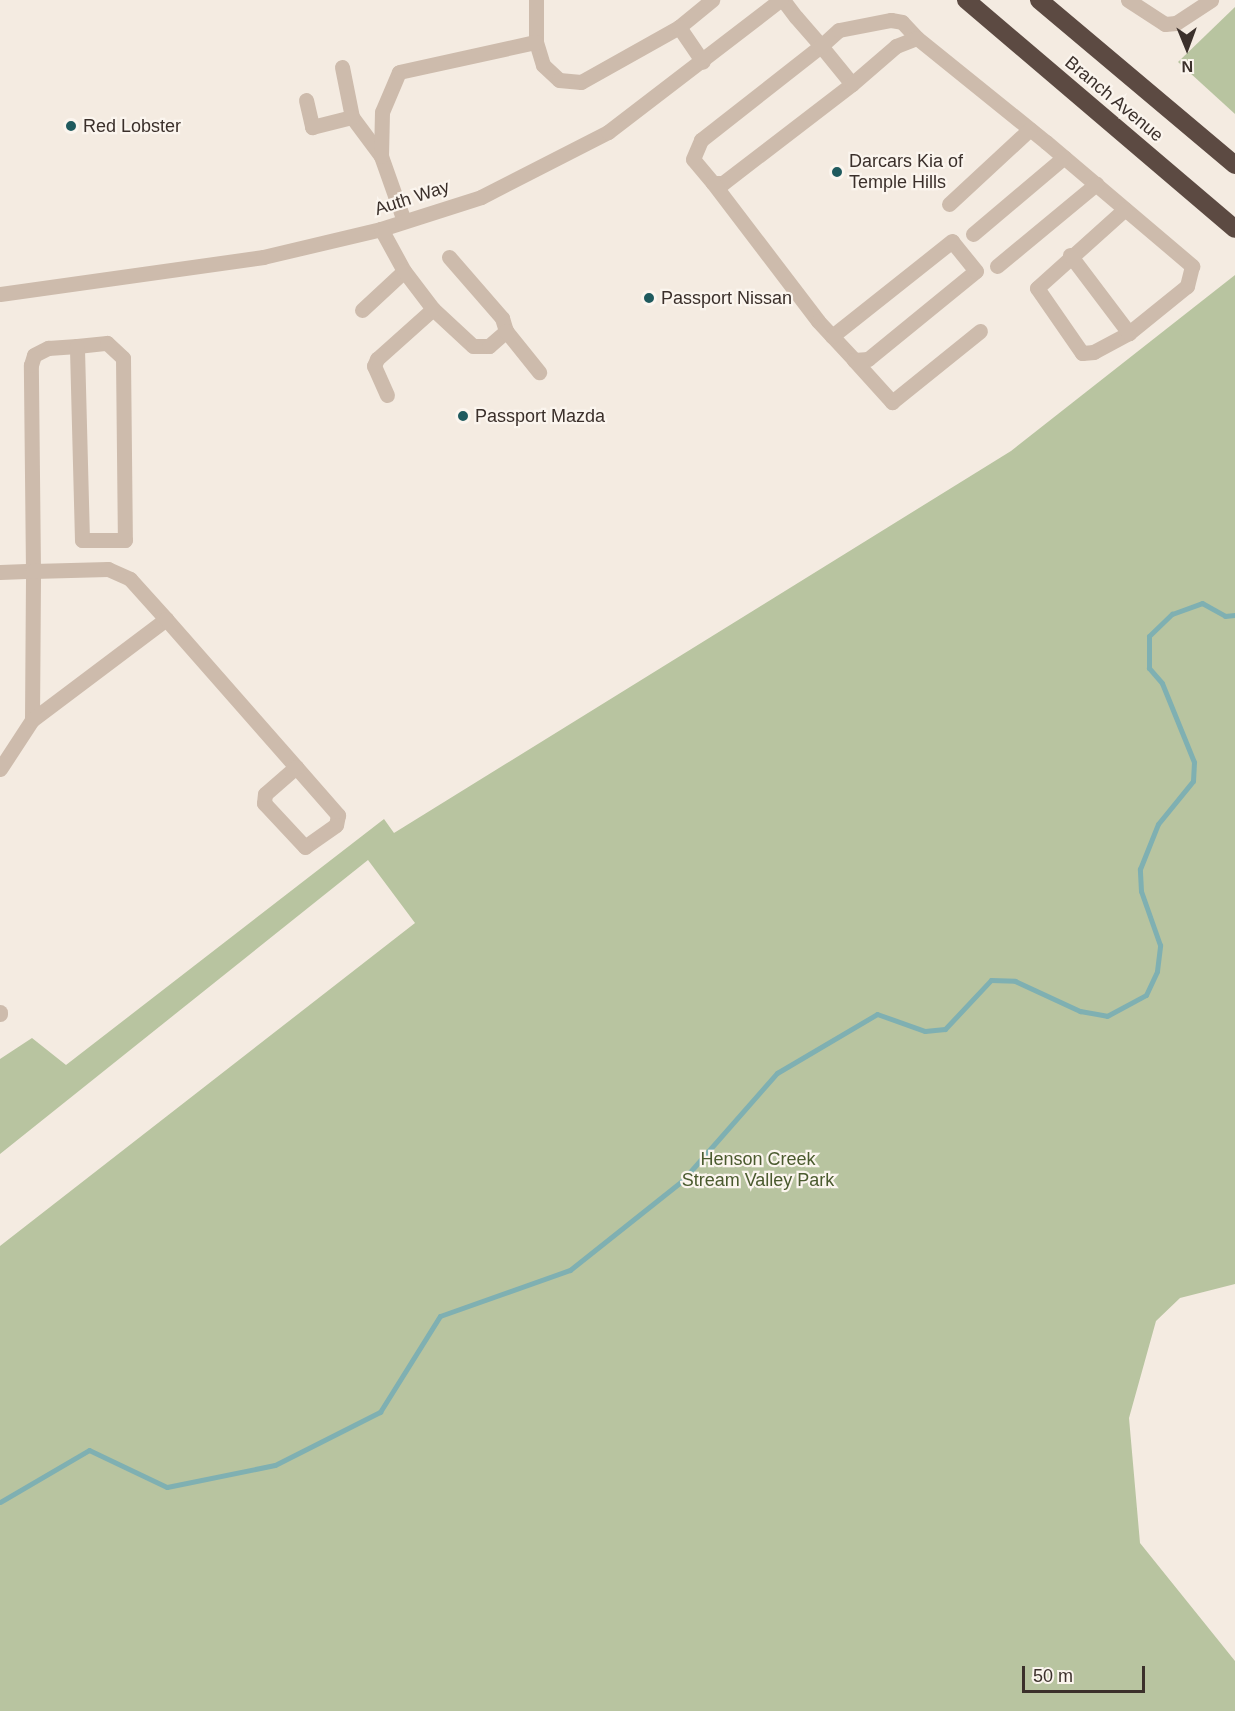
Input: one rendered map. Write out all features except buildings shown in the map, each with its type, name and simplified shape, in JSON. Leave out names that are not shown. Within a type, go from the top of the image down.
[{"type":"highway","name":"Branch Avenue","points":[[966,0],[1235,229]]},
{"type":"highway","name":"Branch Avenue","points":[[1039,0],[1235,165]]},
{"type":"street","points":[[536,0],[536,42],[543,65],[559,80],[581,82],[679,27],[712,0]]},
{"type":"street","points":[[781,0],[852,84]]},
{"type":"street","name":"Auth Way","points":[[0,294],[246,260],[381,229],[482,197],[544,168],[608,132],[703,62],[781,0]]},
{"type":"street","points":[[1128,0],[1165,24],[1205,5]]},
{"type":"street","points":[[980,331],[892,402],[832,336],[693,159],[701,140],[839,30],[891,20],[902,22],[917,38],[1064,157],[1125,209],[1194,273],[1187,286],[1129,333],[1094,352],[1074,348],[1037,288],[1070,255],[1125,209]]},
{"type":"street","points":[[679,27],[703,62]]},
{"type":"street","points":[[713,183],[723,183],[852,84],[896,46],[917,38]]},
{"type":"street","points":[[381,156],[382,111],[399,72],[536,42]]},
{"type":"street","points":[[342,67],[352,117],[381,156],[404,221]]},
{"type":"street","points":[[306,100],[312,127],[352,117]]},
{"type":"street","points":[[949,204],[1030,129]]},
{"type":"street","points":[[973,234],[1064,157]]},
{"type":"street","points":[[997,266],[1096,184]]},
{"type":"street","points":[[381,229],[404,271],[432,309],[473,346],[489,346],[506,331]]},
{"type":"street","points":[[832,336],[952,241],[976,271],[868,358],[854,360]]},
{"type":"street","points":[[1070,255],[1129,333]]},
{"type":"street","points":[[449,257],[502,318],[506,331],[539,372]]},
{"type":"street","points":[[362,310],[404,271]]},
{"type":"street","points":[[387,395],[374,366],[377,359],[432,309]]},
{"type":"street","points":[[32,720],[31,365],[34,355],[48,348],[107,343],[123,358],[126,536],[119,543],[82,540],[78,346]]},
{"type":"street","points":[[0,572],[108,569],[130,579],[166,619],[296,767],[338,815],[336,825],[304,847],[264,803],[265,794],[296,767]]},
{"type":"street","points":[[0,769],[32,720],[166,619]]},
{"type":"green space","points":[[1235,7],[1235,114],[1178,62]]},
{"type":"green space","name":"Henson Creek Stream Valley Park","points":[[1235,275],[1235,1284],[1180,1298],[1156,1321],[1129,1418],[1140,1543],[1235,1661],[1235,1711],[0,1711],[0,1246],[415,923],[368,860],[0,1154],[0,1059],[32,1038],[66,1065],[384,819],[394,833],[1011,451]]},
{"type":"waterway","points":[[0,1502],[89,1450],[167,1487],[275,1465],[380,1412],[440,1316],[570,1270],[682,1181],[777,1073],[877,1014],[925,1031],[945,1029],[991,980],[1015,981],[1080,1011],[1107,1016],[1146,995],[1157,971],[1160,945],[1141,891],[1140,869],[1158,824],[1193,781],[1194,762],[1162,683],[1149,668],[1149,636],[1172,614],[1202,603],[1225,616],[1235,615]]},
{"type":"place","name":"Red Lobster","points":[[71,126]]},
{"type":"place","name":"Darcars Kia of Temple Hills","points":[[837,172]]},
{"type":"place","name":"Passport Nissan","points":[[649,298]]},
{"type":"place","name":"Passport Mazda","points":[[463,416]]}]
